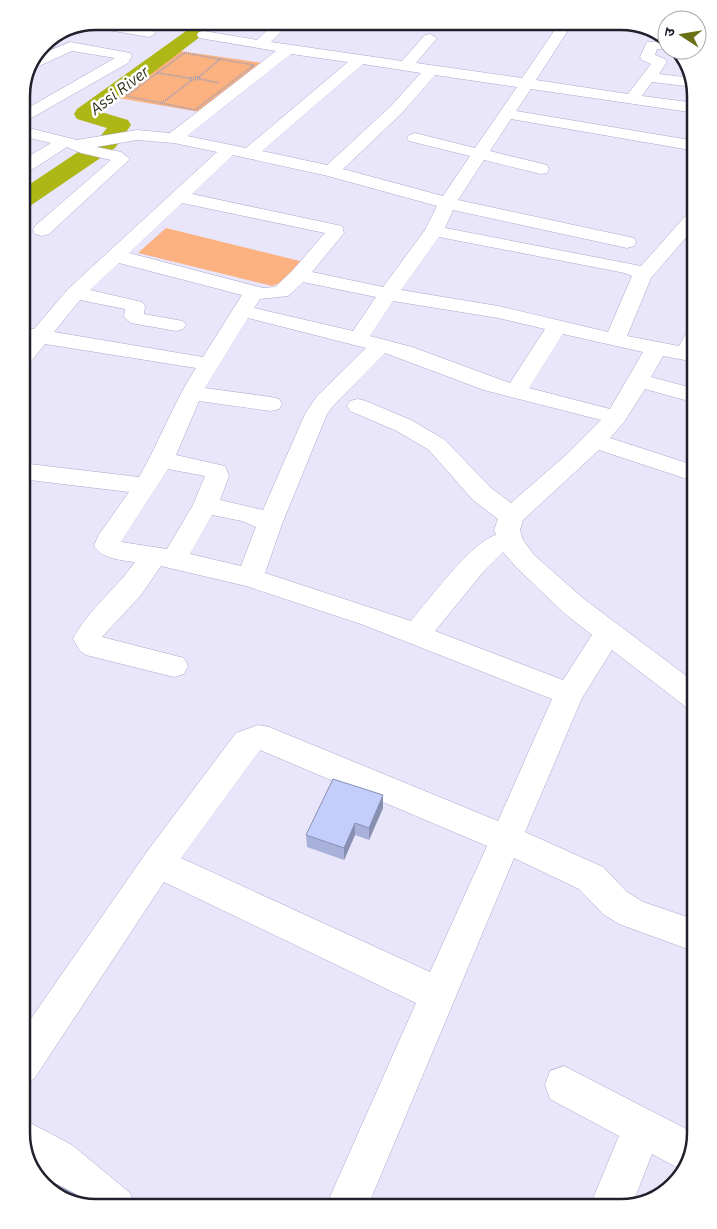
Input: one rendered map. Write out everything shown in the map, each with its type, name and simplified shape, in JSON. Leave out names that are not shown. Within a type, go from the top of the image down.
[{"type":"street","points":[[129,30],[150,33]]},
{"type":"street","points":[[261,44],[276,30]]},
{"type":"street","points":[[358,339],[388,294],[434,232],[447,203],[482,154],[562,30]]},
{"type":"street","points":[[204,35],[288,49],[687,107]]},
{"type":"street","points":[[406,65],[430,38]]},
{"type":"street","points":[[332,55],[345,44]]},
{"type":"street","points":[[632,99],[660,62],[647,57],[652,45],[657,45]]},
{"type":"street","points":[[30,114],[107,69],[125,56],[70,46],[42,59]]},
{"type":"street","points":[[174,138],[288,49]]},
{"type":"street","points":[[250,153],[360,59]]},
{"type":"street","points":[[331,171],[383,123],[417,88],[432,69]]},
{"type":"street","points":[[648,77],[685,82]]},
{"type":"street","points":[[507,114],[687,144]]},
{"type":"street","points":[[30,133],[118,156],[122,159],[42,230]]},
{"type":"street","points":[[30,166],[125,136],[145,135],[174,138],[331,171],[447,203],[627,242]]},
{"type":"street","points":[[415,138],[541,169]]},
{"type":"street","points":[[30,335],[230,149]]},
{"type":"street","points":[[116,256],[254,292],[272,294],[282,292],[335,234],[335,230],[180,197]]},
{"type":"street","points":[[615,340],[642,276],[687,225]]},
{"type":"street","points":[[434,232],[629,268],[642,276]]},
{"type":"street","points":[[299,275],[388,294],[498,312],[615,340],[687,354]]},
{"type":"street","points":[[254,292],[191,393],[178,427],[161,460],[146,486],[107,542],[107,546],[119,551],[164,557],[250,578],[416,634],[570,694]]},
{"type":"street","points":[[75,294],[130,304],[135,306],[134,317],[138,319],[176,325]]},
{"type":"street","points":[[242,311],[381,345],[516,391],[616,417]]},
{"type":"street","points":[[516,391],[557,326]]},
{"type":"street","points":[[30,335],[209,364]]},
{"type":"street","points":[[250,578],[269,524],[316,414],[324,401],[381,345]]},
{"type":"street","points":[[656,348],[639,381],[616,417],[595,441],[512,516],[507,530],[511,544],[525,562],[574,606],[687,689]]},
{"type":"street","points":[[639,381],[687,394]]},
{"type":"street","points":[[191,393],[271,404]]},
{"type":"street","points":[[358,406],[405,426],[436,445],[482,494],[512,516]]},
{"type":"street","points":[[595,441],[687,471]]},
{"type":"street","points":[[161,460],[211,469],[216,472],[217,476],[205,505],[164,557],[147,568],[91,631],[87,639],[90,644],[96,647],[174,666]]},
{"type":"street","points":[[30,472],[146,486]]},
{"type":"street","points":[[205,505],[256,517],[269,524]]},
{"type":"street","points":[[416,634],[475,564],[496,544],[511,544]]},
{"type":"street","points":[[350,1199],[570,694],[609,632]]},
{"type":"street","points":[[30,1053],[158,863],[247,742],[258,737],[269,739],[506,839],[591,878],[599,884],[616,904],[630,912],[687,933]]},
{"type":"street","points":[[158,863],[439,995]]},
{"type":"street","points":[[564,1085],[685,1150]]},
{"type":"street","points":[[614,1199],[643,1128]]},
{"type":"street","points":[[31,1144],[58,1159],[105,1199]]},
{"type":"path","points":[[184,52],[254,65],[195,110],[126,96],[158,73],[184,52]]},
{"type":"path","points":[[161,103],[192,80],[200,78],[220,59]]},
{"type":"path","points":[[158,73],[200,78],[228,85]]},
{"type":"shaded area","points":[[180,51],[263,63],[200,112],[118,98]]},
{"type":"shaded area","points":[[166,228],[304,262],[288,280],[272,286],[138,253]]},
{"type":"building","points":[[333,779],[383,795],[369,828],[355,823],[344,848],[306,835]]},
{"type":"building","points":[[50,1181],[82,1198],[59,1188]]},
{"type":"waterway","name":"Assi River","points":[[30,195],[107,143],[120,125],[85,114],[200,30]]}]
